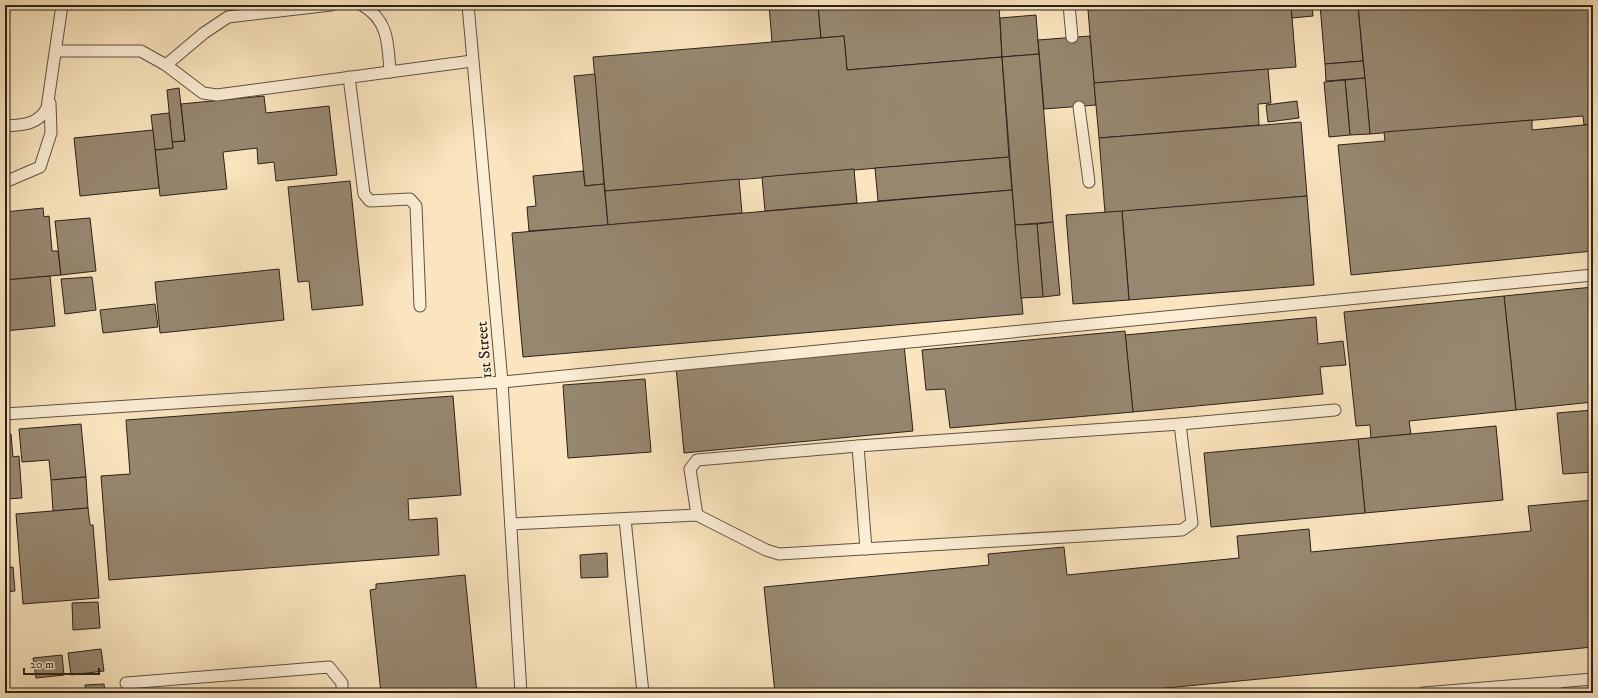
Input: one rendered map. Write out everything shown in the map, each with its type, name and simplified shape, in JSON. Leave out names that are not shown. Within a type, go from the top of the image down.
[{"type":"lane","points":[[5,126],[17,126],[39,120],[47,108],[50,96],[62,5]]},
{"type":"lane","points":[[166,65],[204,33],[228,16],[331,5]]},
{"type":"lane","points":[[362,5],[371,11],[382,22],[387,42],[390,72]]},
{"type":"lane","name":"1st Street","points":[[468,5],[502,382],[521,693]]},
{"type":"lane","points":[[1069,5],[1072,37]]},
{"type":"lane","points":[[56,51],[137,50],[166,65],[203,93],[217,95],[472,61]]},
{"type":"lane","points":[[349,77],[364,194],[370,201],[410,200],[416,206],[420,306]]},
{"type":"lane","points":[[5,182],[40,167],[51,133],[50,96]]},
{"type":"lane","points":[[1080,107],[1089,182]]},
{"type":"lane","points":[[5,414],[502,382],[1593,275]]},
{"type":"lane","points":[[697,515],[690,469],[697,460],[858,446],[1180,424],[1335,410]]},
{"type":"lane","points":[[511,524],[697,515],[766,550],[779,554],[1182,530],[1192,523],[1180,424]]},
{"type":"lane","points":[[858,446],[866,549]]},
{"type":"lane","points":[[625,519],[643,693]]},
{"type":"lane","points":[[126,683],[329,667],[342,683],[342,693]]},
{"type":"lane","points":[[1423,693],[1556,687],[1593,678]]},
{"type":"building","points":[[769,5],[818,5],[821,38],[772,42]]},
{"type":"building","points":[[818,5],[999,5],[1002,57],[847,70],[844,36],[821,38]]},
{"type":"building","points":[[1150,5],[1291,5],[1296,67],[1094,83],[1088,10]]},
{"type":"building","points":[[1291,5],[1312,5],[1313,16],[1292,18]]},
{"type":"building","points":[[1320,5],[1358,5],[1363,61],[1325,64]]},
{"type":"building","points":[[1358,5],[1593,5],[1593,124],[1584,125],[1583,116],[1370,134]]},
{"type":"building","points":[[1036,15],[1039,54],[1002,57],[1000,18]]},
{"type":"building","points":[[844,36],[847,70],[1002,57],[1009,157],[605,191],[593,57]]},
{"type":"building","points":[[1090,36],[1096,105],[1044,109],[1038,40]]},
{"type":"building","points":[[1039,54],[1053,222],[1015,225],[1002,57]]},
{"type":"building","points":[[1363,61],[1365,78],[1326,81],[1325,64]]},
{"type":"building","points":[[1268,69],[1271,103],[1258,104],[1259,125],[1099,138],[1094,83]]},
{"type":"building","points":[[595,74],[604,184],[585,186],[574,76]]},
{"type":"building","points":[[1365,78],[1370,134],[1350,135],[1345,80]]},
{"type":"building","points":[[1345,80],[1350,135],[1329,137],[1324,82]]},
{"type":"building","points":[[179,88],[185,141],[172,142],[167,90]]},
{"type":"building","points":[[264,96],[266,113],[329,106],[337,175],[276,181],[274,162],[258,164],[257,148],[223,152],[227,189],[160,196],[155,150],[173,148],[172,142],[185,141],[181,104]]},
{"type":"building","points":[[1297,101],[1299,118],[1268,122],[1266,105]]},
{"type":"building","points":[[169,113],[173,148],[155,150],[151,115]]},
{"type":"building","points":[[1532,120],[1532,130],[1593,124],[1593,251],[1351,275],[1338,145],[1385,141],[1384,132]]},
{"type":"building","points":[[1301,122],[1307,196],[1105,213],[1099,138]]},
{"type":"building","points":[[153,130],[159,188],[80,196],[74,138]]},
{"type":"building","points":[[1009,157],[1012,190],[878,201],[875,168]]},
{"type":"building","points":[[854,169],[857,203],[765,211],[762,177]]},
{"type":"building","points":[[583,171],[585,186],[604,184],[608,225],[529,231],[527,207],[536,206],[533,176]]},
{"type":"building","points":[[739,179],[742,213],[608,225],[605,191]]},
{"type":"building","points":[[350,181],[363,305],[312,310],[309,281],[298,282],[288,187]]},
{"type":"building","points":[[1012,190],[1023,314],[523,357],[512,233]]},
{"type":"building","points":[[1307,196],[1314,285],[1129,300],[1122,211]]},
{"type":"building","points":[[43,208],[44,217],[49,216],[52,251],[58,251],[61,275],[5,280],[5,212]]},
{"type":"building","points":[[1122,211],[1129,300],[1073,304],[1066,215]]},
{"type":"building","points":[[90,218],[96,271],[61,275],[55,221]]},
{"type":"building","points":[[1053,222],[1060,295],[1043,297],[1037,224]]},
{"type":"building","points":[[1037,224],[1043,297],[1021,298],[1015,225]]},
{"type":"building","points":[[279,269],[284,320],[160,333],[155,282]]},
{"type":"building","points":[[50,276],[55,326],[5,331],[5,280]]},
{"type":"building","points":[[92,277],[96,310],[65,314],[61,279]]},
{"type":"building","points":[[1593,287],[1593,402],[1516,410],[1504,296]]},
{"type":"building","points":[[1504,296],[1516,410],[1409,421],[1411,434],[1371,438],[1370,425],[1356,426],[1344,312]]},
{"type":"building","points":[[155,304],[158,327],[103,333],[100,310]]},
{"type":"building","points":[[1316,317],[1318,344],[1343,341],[1346,365],[1320,367],[1323,394],[1133,412],[1125,335]]},
{"type":"building","points":[[1125,331],[1133,412],[950,428],[945,389],[926,390],[922,350]]},
{"type":"building","points":[[904,345],[913,431],[684,453],[676,367]]},
{"type":"building","points":[[645,379],[651,452],[568,458],[563,385]]},
{"type":"building","points":[[453,396],[461,495],[408,499],[409,520],[437,518],[439,555],[109,580],[101,476],[130,474],[126,420]]},
{"type":"building","points":[[1593,410],[1593,472],[1563,474],[1557,413]]},
{"type":"building","points":[[81,424],[86,477],[51,480],[49,460],[22,462],[19,429]]},
{"type":"building","points":[[1496,426],[1503,500],[1365,513],[1358,439]]},
{"type":"building","points":[[11,434],[13,457],[19,456],[22,498],[5,499],[5,435]]},
{"type":"building","points":[[1358,439],[1365,513],[1211,527],[1204,453]]},
{"type":"building","points":[[86,477],[88,508],[53,511],[51,480]]},
{"type":"building","points":[[1593,500],[1593,647],[1114,693],[775,693],[764,587],[989,565],[988,554],[1064,547],[1067,575],[1239,558],[1237,536],[1309,529],[1311,552],[1531,531],[1528,506]]},
{"type":"building","points":[[88,508],[90,525],[93,525],[99,598],[23,604],[16,514]]},
{"type":"building","points":[[607,553],[608,577],[581,578],[580,555]]},
{"type":"building","points":[[13,567],[15,591],[5,592],[5,568]]},
{"type":"building","points":[[465,575],[477,693],[381,693],[370,590],[376,589],[376,584]]},
{"type":"building","points":[[98,602],[100,628],[73,630],[72,603]]},
{"type":"building","points":[[101,649],[104,671],[71,675],[68,653]]},
{"type":"building","points":[[62,655],[64,675],[36,678],[33,658]]},
{"type":"building","points":[[104,684],[105,693],[86,693],[85,685]]}]
